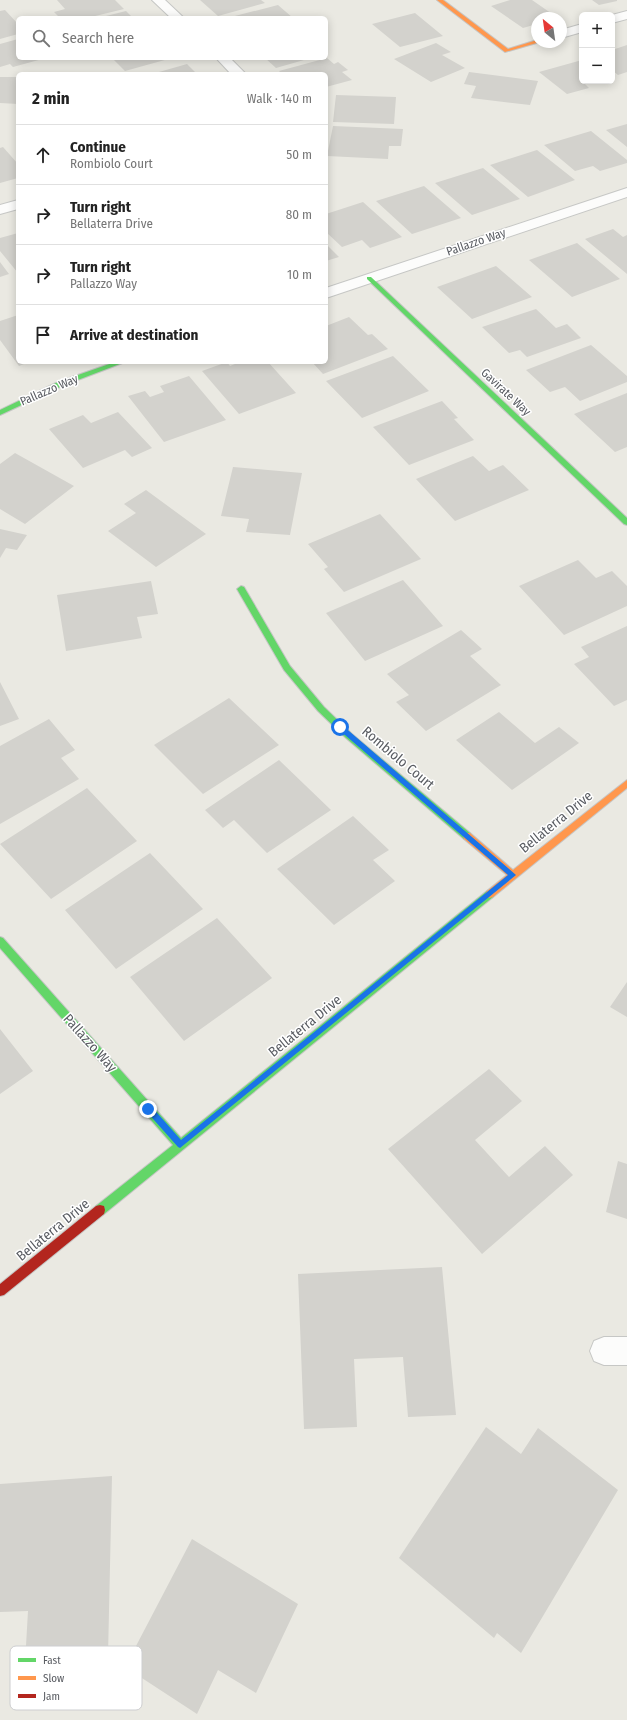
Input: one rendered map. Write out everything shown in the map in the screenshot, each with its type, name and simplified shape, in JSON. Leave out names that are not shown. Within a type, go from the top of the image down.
[{"type":"street","points":[[158,0],[176,16]]},
{"type":"street","points":[[440,0],[507,51],[531,44]]},
{"type":"street","points":[[615,18],[627,15]]},
{"type":"street","points":[[567,32],[579,29]]},
{"type":"street","points":[[224,60],[237,72]]},
{"type":"street","name":"Pallazzo Way","points":[[328,292],[627,192]]},
{"type":"street","points":[[0,210],[16,205]]},
{"type":"street","name":"Gavirate Way","points":[[369,278],[627,522]]},
{"type":"street","name":"Pallazzo Way","points":[[0,413],[20,402],[69,380],[116,364]]},
{"type":"street","name":"Rombiolo Court","points":[[241,589],[287,668],[321,709],[349,736],[513,875]]},
{"type":"street","name":"Bellaterra Drive","points":[[0,1291],[627,783]]},
{"type":"street","name":"Pallazzo Way","points":[[0,941],[180,1145]]},
{"type":"building","points":[[57,0],[115,0],[124,9],[95,16],[58,16],[54,12],[65,9]]},
{"type":"building","points":[[200,0],[261,0],[265,3],[218,16]]},
{"type":"building","points":[[510,0],[532,0],[549,12],[531,12],[531,26],[523,28],[491,6]]},
{"type":"building","points":[[592,0],[617,0],[617,1],[599,5]]},
{"type":"building","points":[[278,5],[291,16],[235,16]]},
{"type":"building","points":[[5,10],[16,22],[16,35],[0,39],[0,11]]},
{"type":"building","points":[[126,11],[131,16],[106,16]]},
{"type":"building","points":[[415,13],[443,36],[400,47],[372,24]]},
{"type":"building","points":[[16,40],[16,60],[39,60],[13,67],[10,64],[0,67],[0,44]]},
{"type":"building","points":[[436,43],[451,52],[442,55],[465,68],[431,82],[394,59]]},
{"type":"building","points":[[627,45],[627,72],[618,75],[615,72],[615,49]]},
{"type":"building","points":[[328,59],[334,64],[338,62],[348,70],[342,72],[352,80],[328,86],[328,72],[279,71]]},
{"type":"building","points":[[114,60],[165,60],[125,71]]},
{"type":"building","points":[[267,60],[304,60],[276,68]]},
{"type":"building","points":[[579,61],[579,84],[585,84],[589,88],[567,94],[539,72]]},
{"type":"building","points":[[187,64],[195,72],[159,72]]},
{"type":"building","points":[[469,72],[538,81],[530,105],[471,98],[476,86],[464,84]]},
{"type":"building","points":[[0,77],[16,77],[16,104],[0,103]]},
{"type":"building","points":[[336,95],[396,97],[394,124],[333,122]]},
{"type":"building","points":[[627,124],[627,147],[606,130]]},
{"type":"building","points":[[333,126],[403,129],[401,146],[389,146],[388,159],[328,156]]},
{"type":"building","points":[[591,131],[627,160],[627,163],[600,171],[593,166],[575,171],[544,145]]},
{"type":"building","points":[[3,147],[16,162],[16,179],[0,183],[0,148]]},
{"type":"building","points":[[537,150],[575,180],[528,197],[490,165]]},
{"type":"building","points":[[483,168],[520,199],[472,215],[435,183]]},
{"type":"building","points":[[424,186],[461,218],[412,234],[376,201]]},
{"type":"building","points":[[363,202],[402,237],[370,248],[362,240],[342,247],[328,234],[328,213]]},
{"type":"building","points":[[613,229],[623,237],[627,235],[627,274],[585,239]]},
{"type":"building","points":[[16,234],[16,271],[0,251],[0,238]]},
{"type":"building","points":[[577,243],[620,279],[572,297],[529,260]]},
{"type":"building","points":[[328,246],[339,257],[328,260]]},
{"type":"building","points":[[0,262],[9,274],[0,277]]},
{"type":"building","points":[[496,266],[532,297],[472,319],[437,287]]},
{"type":"building","points":[[536,309],[556,328],[567,324],[581,338],[527,357],[520,350],[509,353],[482,327]]},
{"type":"building","points":[[16,316],[16,362],[0,340],[0,321]]},
{"type":"building","points":[[349,317],[368,335],[372,334],[388,349],[323,374],[314,364],[328,364],[328,325]]},
{"type":"building","points":[[591,345],[627,376],[627,382],[580,401],[565,387],[550,392],[526,370]]},
{"type":"building","points":[[393,356],[429,391],[362,418],[326,381]]},
{"type":"building","points":[[221,364],[228,364],[230,366],[235,364],[270,364],[296,393],[239,414],[202,371]]},
{"type":"building","points":[[189,376],[226,420],[164,442],[128,396],[145,391],[150,397],[164,392],[160,386]]},
{"type":"building","points":[[627,393],[627,447],[615,452],[574,414]]},
{"type":"building","points":[[442,401],[458,418],[454,419],[474,440],[409,465],[373,427]]},
{"type":"building","points":[[118,412],[152,448],[132,457],[125,450],[83,468],[49,429],[83,415],[91,423]]},
{"type":"building","points":[[15,453],[74,486],[25,524],[0,509],[0,464]]},
{"type":"building","points":[[473,456],[489,471],[503,465],[529,490],[455,521],[416,479]]},
{"type":"building","points":[[233,467],[302,473],[290,535],[246,532],[249,519],[221,516]]},
{"type":"building","points":[[146,490],[206,534],[156,567],[108,531],[136,513],[124,504]]},
{"type":"building","points":[[380,514],[421,559],[344,592],[324,569],[328,567],[308,544]]},
{"type":"building","points":[[0,529],[27,535],[17,550],[6,548],[0,558]]},
{"type":"building","points":[[578,560],[596,578],[612,571],[627,586],[627,606],[564,635],[519,586]]},
{"type":"building","points":[[403,580],[443,626],[365,661],[326,613]]},
{"type":"building","points":[[151,581],[158,614],[137,617],[142,638],[66,651],[57,595]]},
{"type":"building","points":[[627,626],[627,700],[614,706],[574,664],[589,657],[581,647]]},
{"type":"building","points":[[461,630],[482,649],[470,656],[501,685],[426,731],[396,702],[409,695],[387,674]]},
{"type":"building","points":[[0,682],[19,719],[0,726]]},
{"type":"building","points":[[229,698],[279,745],[203,794],[154,745]]},
{"type":"building","points":[[499,712],[535,743],[559,727],[579,743],[512,790],[456,740]]},
{"type":"building","points":[[49,719],[75,750],[61,758],[79,779],[0,824],[0,746]]},
{"type":"building","points":[[279,760],[331,810],[267,853],[234,820],[223,828],[205,810]]},
{"type":"building","points":[[87,788],[137,841],[51,899],[0,844]]},
{"type":"building","points":[[353,816],[389,850],[373,860],[395,881],[334,925],[277,869]]},
{"type":"building","points":[[150,853],[203,909],[116,969],[65,910]]},
{"type":"building","points":[[217,918],[272,978],[184,1041],[130,977]]},
{"type":"building","points":[[627,982],[627,1017],[610,1007]]},
{"type":"building","points":[[0,1029],[33,1071],[0,1094]]},
{"type":"building","points":[[489,1069],[522,1101],[475,1140],[509,1177],[545,1146],[573,1175],[482,1254],[388,1149]]},
{"type":"building","points":[[618,1161],[627,1164],[627,1219],[606,1212]]},
{"type":"building","points":[[442,1267],[456,1415],[408,1417],[403,1357],[354,1359],[357,1427],[304,1429],[298,1274]]},
{"type":"building","points":[[486,1427],[521,1454],[538,1428],[618,1490],[521,1653],[497,1633],[494,1638],[399,1558]]},
{"type":"building","points":[[112,1476],[108,1646],[26,1646],[28,1611],[0,1612],[0,1484]]},
{"type":"building","points":[[192,1539],[298,1604],[256,1693],[218,1670],[197,1714],[142,1678],[142,1646],[136,1646]]},
{"type":"traffic: fast","points":[[369,278],[627,522]]},
{"type":"traffic: fast","points":[[0,413],[60,384],[116,364]]},
{"type":"traffic: fast","points":[[241,589],[287,668],[321,709],[349,736],[467,836]]},
{"type":"traffic: fast","points":[[100,1210],[490,894]]},
{"type":"traffic: fast","points":[[0,941],[180,1145]]},
{"type":"traffic: slow","points":[[440,0],[507,51],[531,44]]},
{"type":"traffic: slow","points":[[490,894],[627,783]]},
{"type":"traffic: slow","points":[[467,836],[513,875]]},
{"type":"traffic: jam","points":[[0,1291],[100,1210]]},
{"type":"route","points":[[148,1109],[180,1145],[513,875],[340,727]]}]
